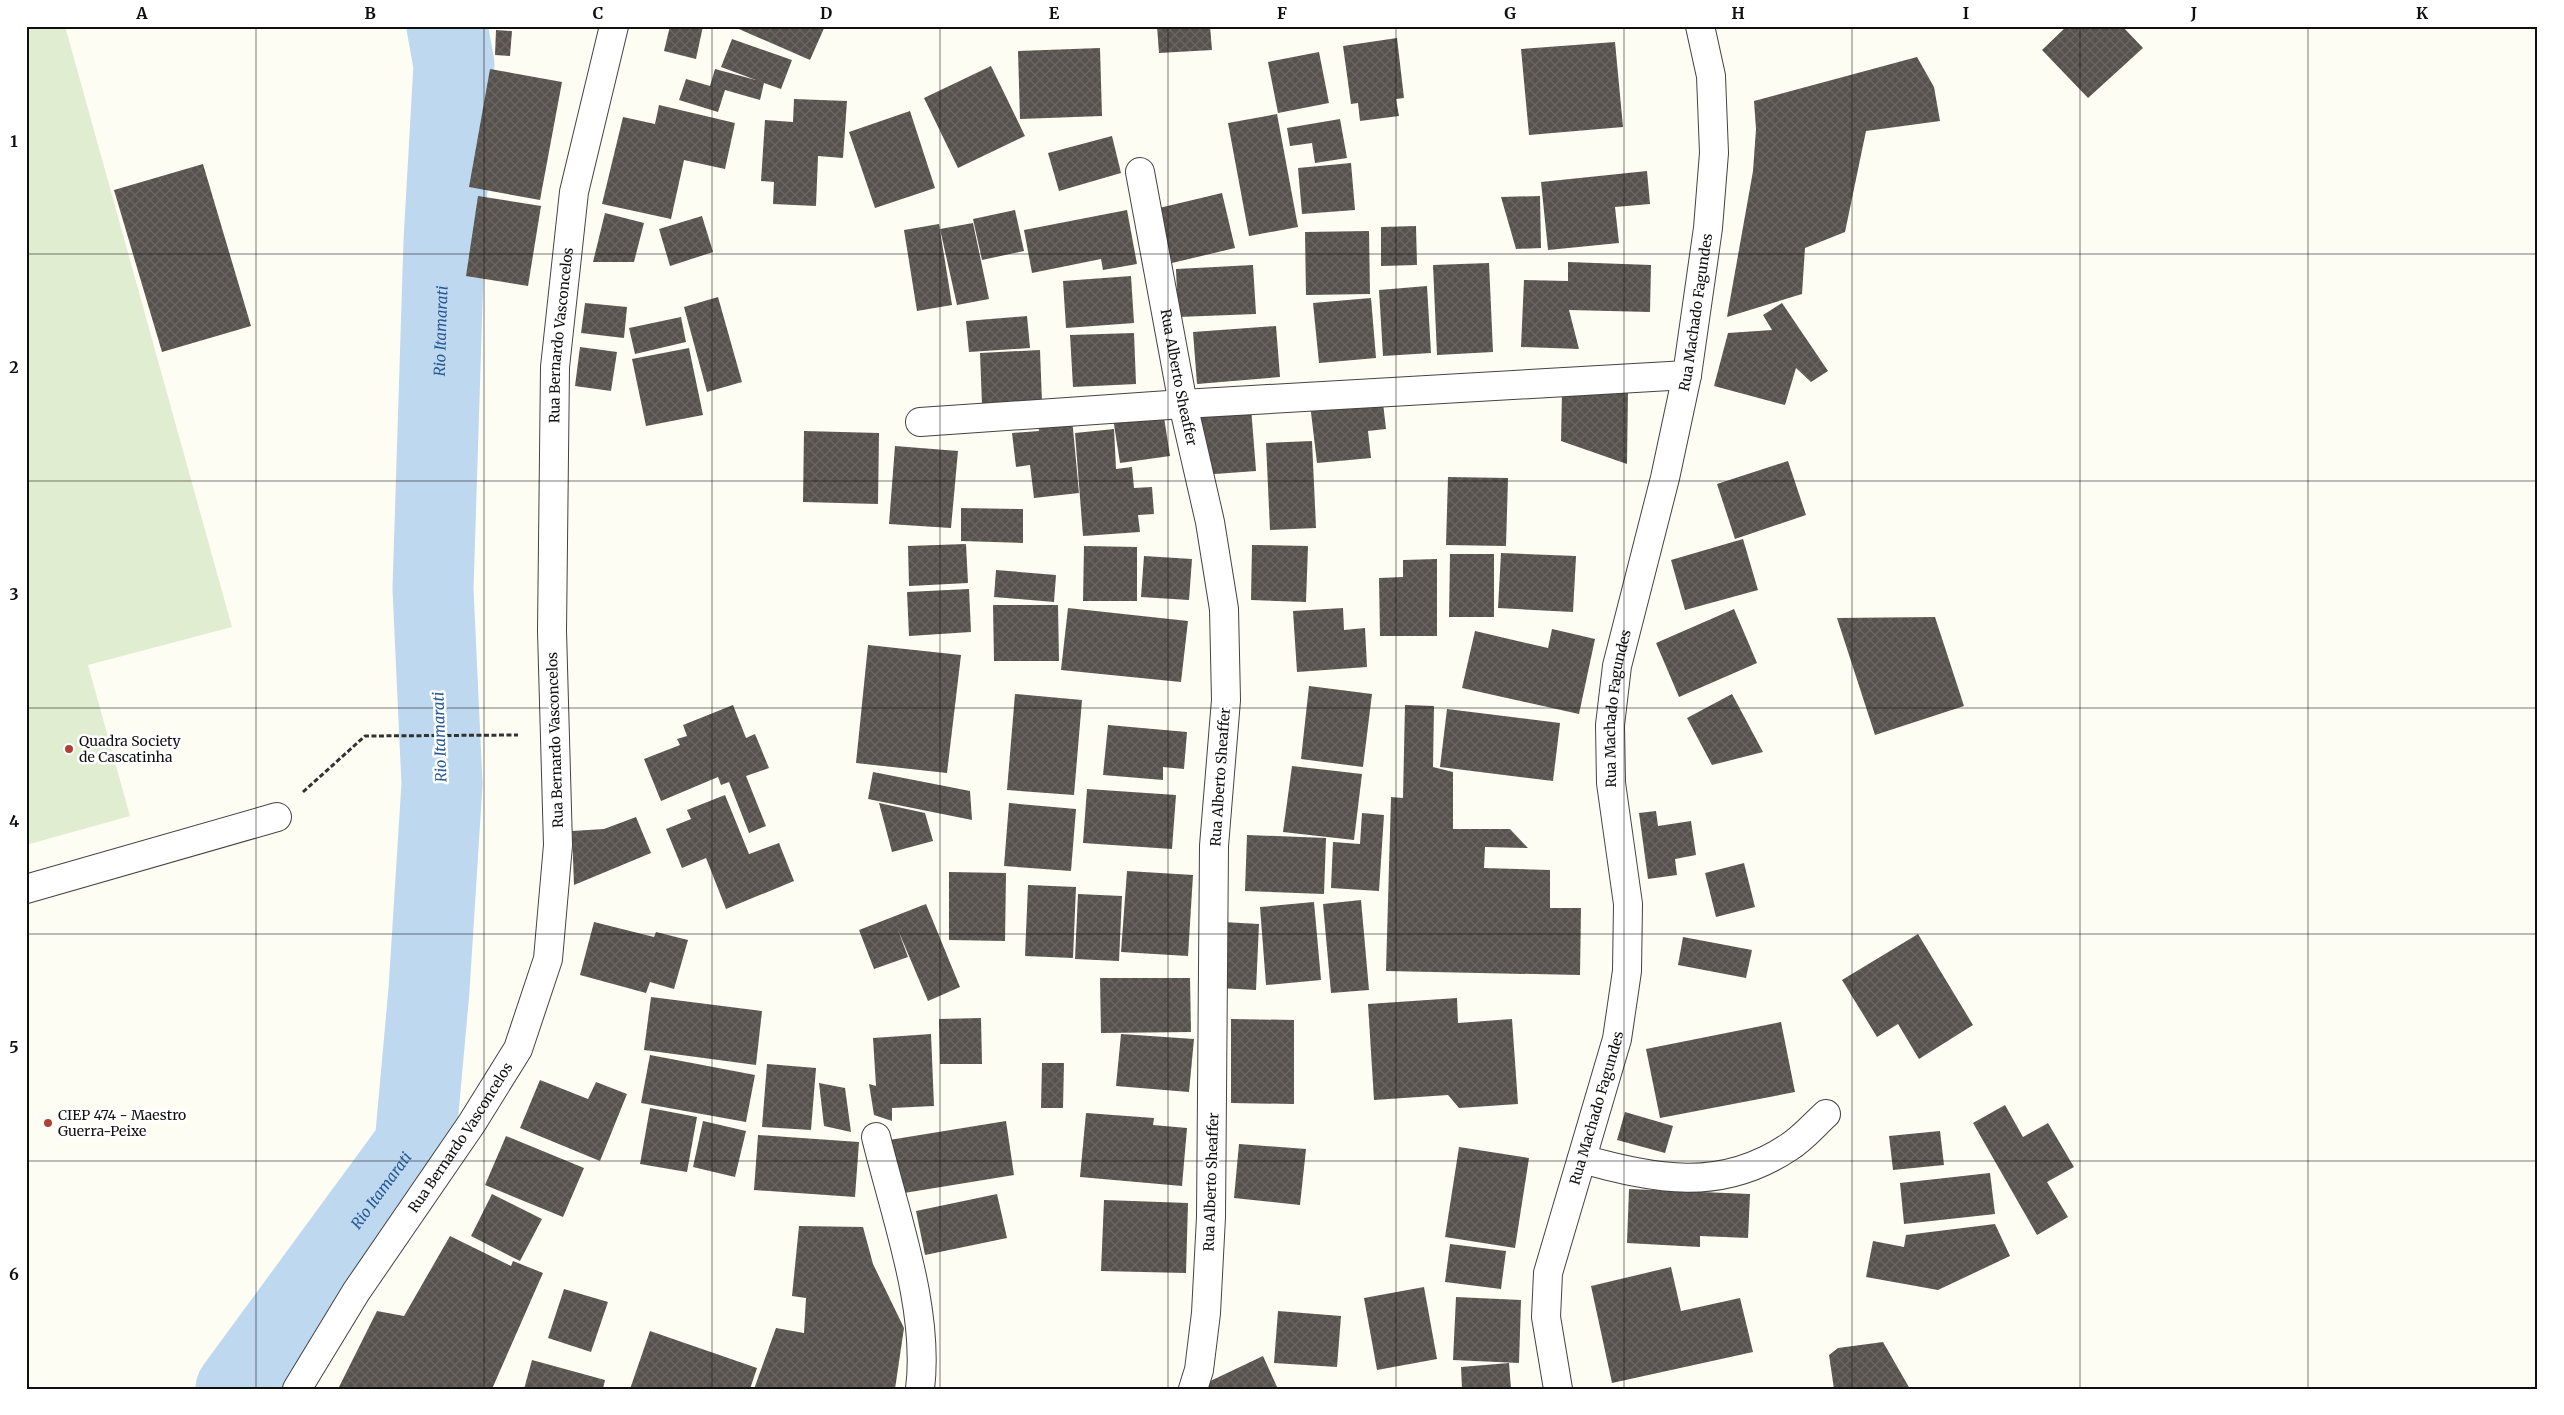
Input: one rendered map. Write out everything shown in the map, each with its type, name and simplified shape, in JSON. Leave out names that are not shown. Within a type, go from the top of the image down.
[{"type":"street","name":"Rua Bernardo Vasconcelos","points":[[297,1389],[356,1292],[472,1123],[518,1049],[548,959],[558,846],[552,613],[554,367],[574,192],[614,26]]},
{"type":"street","name":"Rua Machado Fagundes","points":[[1558,1389],[1546,1318],[1548,1273],[1617,1039],[1627,971],[1628,904],[1611,783],[1610,725],[1617,666],[1665,478],[1687,376],[1708,228],[1714,153],[1712,76],[1700,26]]},
{"type":"street","name":"Rua Alberto Sheaffer","points":[[1140,172],[1183,404],[1210,522],[1224,609],[1226,700],[1214,846],[1211,1217],[1206,1313],[1198,1370],[1193,1389]]},
{"type":"street","points":[[920,422],[1183,404],[1687,376]]},
{"type":"street","points":[[26,889],[277,817]]},
{"type":"street","points":[[1582,1159],[1634,1173],[1674,1179],[1702,1178],[1729,1174],[1763,1163],[1791,1146],[1826,1114]]},
{"type":"street","points":[[876,1137],[918,1308],[923,1363],[920,1389]]},
{"type":"path","points":[[277,817],[365,736],[497,735]]},
{"type":"green space","points":[[26,26],[65,26],[232,627],[88,665],[130,816],[26,845]]},
{"type":"building","points":[[670,26],[703,26],[696,59],[664,51]]},
{"type":"building","points":[[732,26],[825,26],[810,60]]},
{"type":"building","points":[[1157,26],[1210,26],[1212,50],[1159,53]]},
{"type":"building","points":[[2067,26],[2122,26],[2143,48],[2088,98],[2042,50]]},
{"type":"building","points":[[496,30],[512,31],[510,56],[495,55]]},
{"type":"building","points":[[1397,38],[1404,98],[1396,99],[1399,116],[1360,121],[1358,103],[1351,104],[1343,46]]},
{"type":"building","points":[[732,39],[792,60],[781,89],[764,83],[760,100],[725,90],[718,112],[679,100],[686,79],[710,86],[715,69],[756,80],[721,67]]},
{"type":"building","points":[[1615,42],[1623,127],[1529,135],[1521,49]]},
{"type":"building","points":[[1100,48],[1102,116],[1020,119],[1018,51]]},
{"type":"building","points":[[1319,52],[1329,103],[1278,113],[1268,62]]},
{"type":"building","points":[[1917,57],[1934,87],[1940,121],[1866,131],[1845,232],[1805,248],[1802,294],[1727,317],[1753,171],[1756,129],[1754,101]]},
{"type":"building","points":[[991,66],[1025,136],[958,168],[924,98]]},
{"type":"building","points":[[490,69],[562,82],[540,200],[469,187]]},
{"type":"building","points":[[794,99],[847,101],[843,158],[818,156],[816,206],[773,204],[774,182],[761,181],[765,120],[793,122]]},
{"type":"building","points":[[659,105],[735,123],[725,169],[684,160],[671,219],[602,204],[623,117],[655,124]]},
{"type":"building","points":[[910,111],[935,188],[875,208],[849,132]]},
{"type":"building","points":[[1277,114],[1298,227],[1249,236],[1228,123]]},
{"type":"building","points":[[1340,119],[1347,158],[1315,163],[1312,143],[1290,146],[1287,128]]},
{"type":"building","points":[[1112,136],[1121,173],[1059,191],[1048,153]]},
{"type":"building","points":[[1351,163],[1355,210],[1302,214],[1298,168]]},
{"type":"building","points":[[203,164],[251,326],[162,352],[114,190]]},
{"type":"building","points":[[1647,171],[1650,204],[1615,207],[1619,243],[1548,250],[1541,182]]},
{"type":"building","points":[[1222,193],[1235,248],[1172,263],[1159,208]]},
{"type":"building","points":[[478,196],[541,206],[528,286],[466,276]]},
{"type":"building","points":[[1540,196],[1541,248],[1516,249],[1501,197]]},
{"type":"building","points":[[1015,210],[1024,251],[982,260],[973,219]]},
{"type":"building","points":[[1127,210],[1137,264],[1103,270],[1101,259],[1032,273],[1024,230]]},
{"type":"building","points":[[605,213],[644,223],[634,262],[593,262]]},
{"type":"building","points":[[702,216],[713,252],[670,266],[659,229]]},
{"type":"building","points":[[973,223],[989,299],[957,305],[940,229]]},
{"type":"building","points":[[939,224],[952,305],[917,311],[904,230]]},
{"type":"building","points":[[1416,226],[1417,265],[1381,266],[1381,227]]},
{"type":"building","points":[[1369,231],[1370,294],[1306,295],[1305,232]]},
{"type":"building","points":[[1568,262],[1651,265],[1650,312],[1569,310],[1579,349],[1521,347],[1524,280],[1568,281]]},
{"type":"building","points":[[1489,263],[1493,352],[1437,355],[1433,265]]},
{"type":"building","points":[[1253,265],[1256,314],[1178,317],[1176,269]]},
{"type":"building","points":[[1131,276],[1134,323],[1066,328],[1063,281]]},
{"type":"building","points":[[1427,286],[1431,353],[1383,356],[1379,290]]},
{"type":"building","points":[[718,297],[742,382],[707,392],[684,307]]},
{"type":"building","points":[[1371,298],[1376,358],[1319,363],[1313,303]]},
{"type":"building","points":[[585,303],[627,307],[624,338],[581,333]]},
{"type":"building","points":[[1782,303],[1828,371],[1811,382],[1796,368],[1785,405],[1714,386],[1728,333],[1772,330],[1763,315]]},
{"type":"building","points":[[1027,316],[1030,348],[969,352],[966,321]]},
{"type":"building","points":[[681,317],[686,342],[635,354],[629,328]]},
{"type":"building","points":[[1276,326],[1280,377],[1197,384],[1193,332]]},
{"type":"building","points":[[1134,333],[1136,384],[1073,387],[1070,335]]},
{"type":"building","points":[[580,347],[617,352],[611,391],[575,386]]},
{"type":"building","points":[[689,348],[703,415],[646,426],[632,359]]},
{"type":"building","points":[[1040,350],[1042,402],[982,405],[980,353]]},
{"type":"building","points":[[1562,390],[1628,390],[1627,464],[1561,441]]},
{"type":"building","points":[[1383,403],[1386,429],[1368,431],[1371,458],[1317,463],[1310,404]]},
{"type":"building","points":[[1251,407],[1256,471],[1201,475],[1196,411]]},
{"type":"building","points":[[1163,411],[1170,456],[1120,463],[1113,418]]},
{"type":"building","points":[[1072,418],[1079,493],[1034,498],[1030,465],[1016,467],[1012,433],[1039,431],[1038,423]]},
{"type":"building","points":[[1114,429],[1116,469],[1132,467],[1134,488],[1152,487],[1154,514],[1138,515],[1140,532],[1083,536],[1075,433]]},
{"type":"building","points":[[804,431],[879,433],[878,504],[803,502]]},
{"type":"building","points":[[1312,441],[1316,528],[1270,530],[1266,443]]},
{"type":"building","points":[[895,446],[958,451],[951,528],[889,524]]},
{"type":"building","points":[[1788,461],[1806,515],[1735,539],[1717,484]]},
{"type":"building","points":[[1448,477],[1508,478],[1506,546],[1446,545]]},
{"type":"building","points":[[961,508],[1023,509],[1023,543],[961,541]]},
{"type":"building","points":[[1743,539],[1758,590],[1685,610],[1671,560]]},
{"type":"building","points":[[966,544],[968,583],[909,586],[908,546]]},
{"type":"building","points":[[1252,545],[1308,546],[1306,602],[1251,600]]},
{"type":"building","points":[[1084,546],[1137,547],[1137,601],[1083,601]]},
{"type":"building","points":[[1501,553],[1576,556],[1573,612],[1498,608]]},
{"type":"building","points":[[1450,554],[1494,554],[1494,617],[1449,617]]},
{"type":"building","points":[[1144,556],[1192,559],[1189,600],[1141,597]]},
{"type":"building","points":[[1437,559],[1437,636],[1380,636],[1379,578],[1403,577],[1403,560]]},
{"type":"building","points":[[996,570],[1056,575],[1054,602],[994,597]]},
{"type":"building","points":[[969,589],[971,632],[909,636],[907,592]]},
{"type":"building","points":[[993,605],[1058,605],[1059,661],[994,661]]},
{"type":"building","points":[[1068,608],[1188,621],[1181,682],[1061,670]]},
{"type":"building","points":[[1343,608],[1344,630],[1365,628],[1367,667],[1297,672],[1293,611]]},
{"type":"building","points":[[1734,609],[1757,663],[1679,697],[1656,643]]},
{"type":"building","points":[[1935,617],[1964,706],[1875,735],[1837,618]]},
{"type":"building","points":[[1552,629],[1595,639],[1579,714],[1462,688],[1475,631],[1548,648]]},
{"type":"building","points":[[868,645],[961,655],[947,773],[856,763]]},
{"type":"building","points":[[1309,686],[1372,694],[1363,767],[1301,759]]},
{"type":"building","points":[[1015,694],[1082,700],[1074,795],[1007,790]]},
{"type":"building","points":[[1732,694],[1763,752],[1712,765],[1687,718]]},
{"type":"building","points":[[733,705],[746,738],[755,734],[769,768],[746,776],[766,826],[749,833],[729,782],[721,785],[718,777],[661,801],[644,759],[680,745],[677,739],[687,736],[683,725]]},
{"type":"building","points":[[1405,705],[1434,706],[1433,767],[1453,772],[1453,829],[1510,829],[1528,848],[1485,847],[1484,868],[1550,870],[1550,908],[1581,908],[1580,975],[1386,971],[1391,797],[1403,798]]},
{"type":"building","points":[[1447,709],[1560,723],[1553,781],[1440,767]]},
{"type":"building","points":[[1108,725],[1187,732],[1184,769],[1163,767],[1163,780],[1103,775]]},
{"type":"building","points":[[1292,766],[1362,774],[1354,840],[1283,832]]},
{"type":"building","points":[[873,772],[970,791],[972,820],[868,799]]},
{"type":"building","points":[[1087,789],[1176,795],[1172,849],[1083,843]]},
{"type":"building","points":[[725,795],[749,854],[779,843],[794,881],[726,909],[706,858],[682,868],[666,829],[691,819],[687,810]]},
{"type":"building","points":[[879,803],[925,813],[933,841],[892,852]]},
{"type":"building","points":[[1009,803],[1076,809],[1071,871],[1004,866]]},
{"type":"building","points":[[1656,811],[1658,826],[1691,821],[1696,855],[1675,859],[1677,875],[1648,879],[1639,813]]},
{"type":"building","points":[[1362,813],[1384,815],[1379,891],[1331,888],[1333,842],[1360,844]]},
{"type":"building","points":[[636,817],[651,853],[574,885],[572,831],[604,829]]},
{"type":"building","points":[[1247,835],[1326,838],[1324,894],[1245,891]]},
{"type":"building","points":[[1744,863],[1755,907],[1716,917],[1705,873]]},
{"type":"building","points":[[1127,871],[1193,875],[1188,956],[1121,952]]},
{"type":"building","points":[[949,872],[1006,873],[1005,941],[949,940]]},
{"type":"building","points":[[1028,885],[1076,887],[1073,958],[1025,956]]},
{"type":"building","points":[[1078,894],[1122,896],[1119,961],[1075,959]]},
{"type":"building","points":[[1361,900],[1369,990],[1331,993],[1323,904]]},
{"type":"building","points":[[1314,902],[1321,980],[1266,985],[1260,907]]},
{"type":"building","points":[[926,904],[960,987],[928,1001],[898,930],[908,957],[874,969],[859,930]]},
{"type":"building","points":[[594,922],[654,937],[656,932],[688,940],[674,989],[650,982],[646,993],[580,975]]},
{"type":"building","points":[[1223,922],[1259,924],[1256,990],[1219,988]]},
{"type":"building","points":[[1918,934],[1973,1025],[1919,1059],[1898,1024],[1877,1037],[1842,980]]},
{"type":"building","points":[[1683,937],[1752,950],[1746,978],[1678,965]]},
{"type":"building","points":[[1100,978],[1190,978],[1191,1032],[1101,1033]]},
{"type":"building","points":[[651,997],[762,1011],[756,1065],[644,1050]]},
{"type":"building","points":[[1457,998],[1458,1023],[1512,1019],[1518,1104],[1459,1108],[1448,1095],[1374,1100],[1368,1004]]},
{"type":"building","points":[[981,1018],[982,1064],[940,1064],[939,1019]]},
{"type":"building","points":[[1231,1019],[1294,1020],[1294,1104],[1231,1103]]},
{"type":"building","points":[[1781,1022],[1795,1092],[1660,1118],[1646,1049]]},
{"type":"building","points":[[931,1034],[934,1106],[892,1108],[892,1121],[874,1115],[869,1084],[876,1086],[873,1038]]},
{"type":"building","points":[[1121,1034],[1194,1039],[1189,1092],[1116,1086]]},
{"type":"building","points":[[650,1055],[755,1075],[746,1122],[641,1103]]},
{"type":"building","points":[[1042,1063],[1064,1063],[1063,1108],[1041,1108]]},
{"type":"building","points":[[767,1064],[816,1068],[811,1130],[762,1127]]},
{"type":"building","points":[[540,1080],[588,1099],[596,1082],[627,1094],[600,1161],[520,1128]]},
{"type":"building","points":[[819,1083],[845,1088],[851,1132],[824,1126]]},
{"type":"building","points":[[2005,1105],[2023,1137],[2048,1123],[2074,1167],[2047,1182],[2068,1217],[2037,1235],[1973,1123]]},
{"type":"building","points":[[650,1108],[697,1117],[687,1172],[640,1164]]},
{"type":"building","points":[[1625,1112],[1673,1126],[1665,1153],[1617,1140]]},
{"type":"building","points":[[1086,1113],[1154,1118],[1153,1125],[1187,1128],[1182,1186],[1080,1177]]},
{"type":"building","points":[[703,1121],[746,1131],[735,1177],[693,1167]]},
{"type":"building","points":[[1006,1121],[1014,1175],[892,1195],[883,1141]]},
{"type":"building","points":[[1940,1131],[1944,1165],[1893,1170],[1889,1136]]},
{"type":"building","points":[[758,1135],[859,1142],[855,1197],[754,1190]]},
{"type":"building","points":[[506,1136],[584,1168],[563,1217],[485,1185]]},
{"type":"building","points":[[1239,1144],[1306,1149],[1300,1205],[1234,1198]]},
{"type":"building","points":[[1459,1147],[1529,1158],[1515,1248],[1445,1237]]},
{"type":"building","points":[[1990,1173],[1995,1214],[1904,1224],[1900,1183]]},
{"type":"building","points":[[1629,1189],[1750,1194],[1748,1238],[1700,1236],[1700,1247],[1627,1243]]},
{"type":"building","points":[[492,1194],[542,1219],[520,1261],[471,1236]]},
{"type":"building","points":[[997,1194],[1007,1238],[925,1255],[916,1211]]},
{"type":"building","points":[[1104,1200],[1188,1203],[1186,1273],[1101,1271]]},
{"type":"building","points":[[1995,1224],[2010,1256],[1938,1290],[1866,1277],[1873,1241],[1904,1247],[1906,1235]]},
{"type":"building","points":[[799,1226],[863,1227],[873,1264],[904,1328],[895,1389],[754,1389],[776,1328],[804,1333],[806,1298],[792,1296]]},
{"type":"building","points":[[450,1236],[511,1266],[513,1261],[543,1273],[492,1389],[338,1389],[377,1311],[404,1316]]},
{"type":"building","points":[[1450,1244],[1506,1251],[1501,1289],[1445,1282]]},
{"type":"building","points":[[1671,1267],[1681,1311],[1740,1298],[1753,1352],[1612,1383],[1591,1286]]},
{"type":"building","points":[[1424,1287],[1437,1359],[1377,1370],[1364,1298]]},
{"type":"building","points":[[564,1289],[608,1302],[591,1352],[548,1338]]},
{"type":"building","points":[[1456,1297],[1521,1300],[1519,1363],[1453,1360]]},
{"type":"building","points":[[1278,1311],[1341,1316],[1337,1367],[1274,1363]]},
{"type":"building","points":[[650,1331],[757,1368],[750,1389],[630,1389]]},
{"type":"building","points":[[1883,1342],[1910,1389],[1834,1389],[1829,1355],[1838,1348]]},
{"type":"building","points":[[1263,1356],[1278,1389],[1202,1389],[1204,1384]]},
{"type":"building","points":[[532,1360],[605,1380],[603,1389],[524,1389]]},
{"type":"building","points":[[1509,1363],[1511,1389],[1462,1389],[1461,1367]]},
{"type":"waterway","name":"Rio Itamarati","points":[[236,1389],[415,1145],[429,990],[442,784],[433,589],[444,241],[454,65],[447,26]]},
{"type":"place","name":"Quadra Society de Cascatinha","points":[[69,749]]},
{"type":"place","name":"CIEP 474 - Maestro Guerra-Peixe","points":[[48,1123]]}]
